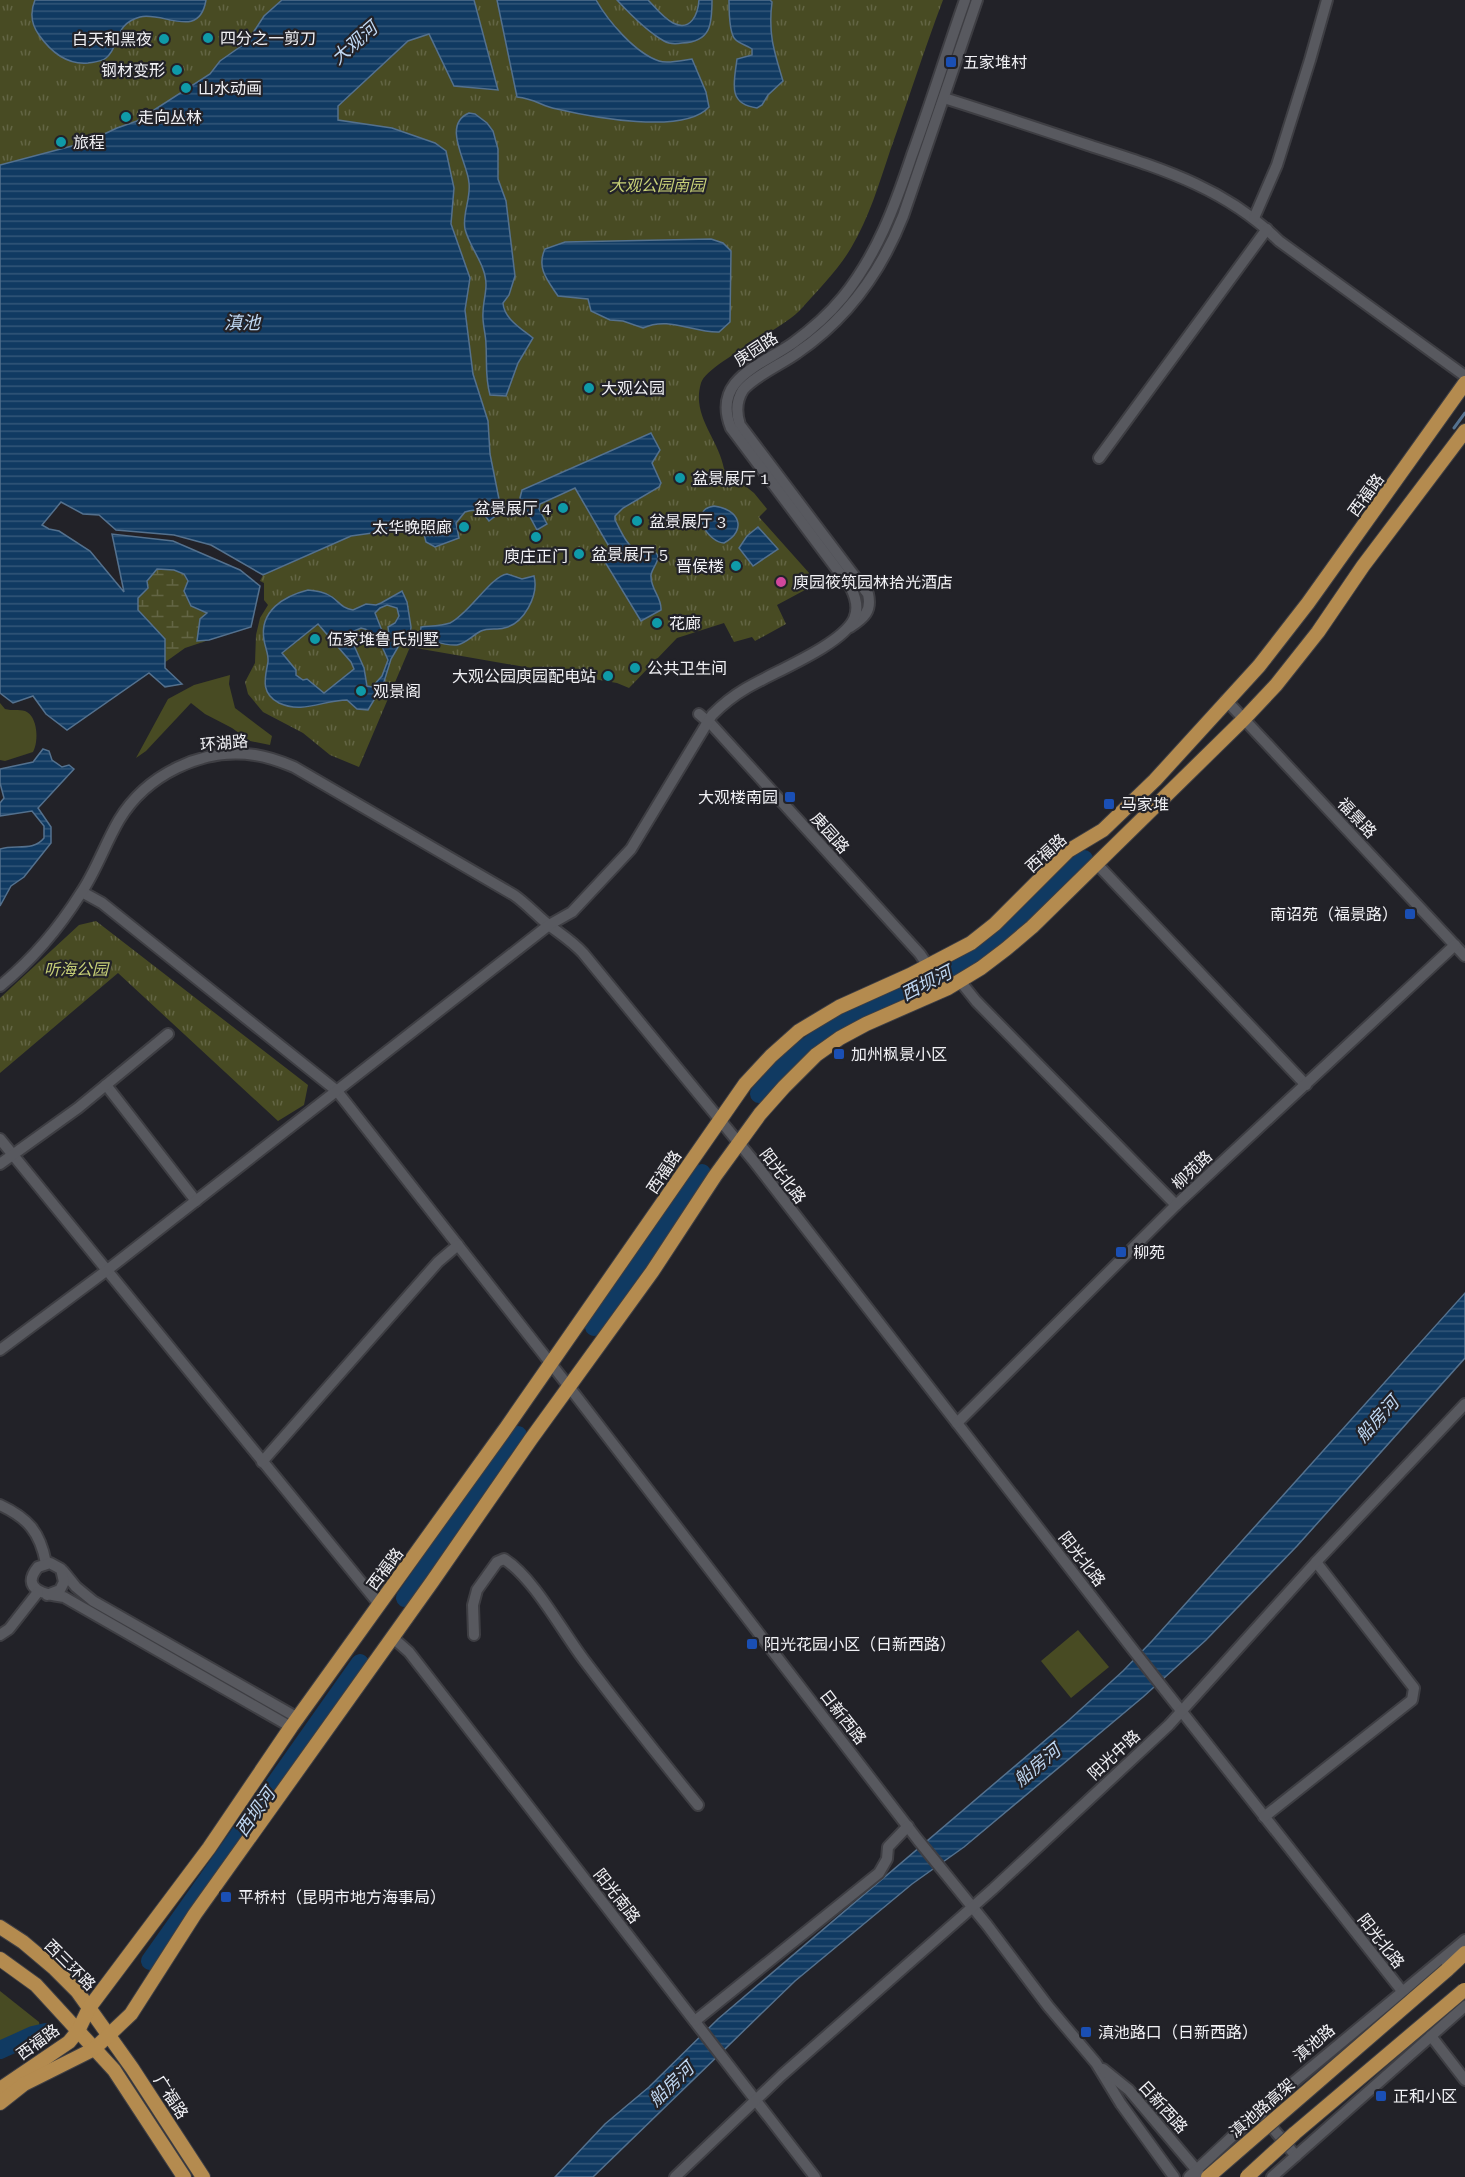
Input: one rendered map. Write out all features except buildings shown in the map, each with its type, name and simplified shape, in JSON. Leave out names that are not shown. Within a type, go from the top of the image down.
[{"type":"main road","name":"西福路","points":[[0,2090],[69,2042],[78,2031],[89,2008],[209,1848],[294,1723],[499,1438],[745,1084],[799,1031],[839,1007],[928,966],[971,943],[995,924],[1068,851],[1103,830],[1155,780],[1258,666],[1308,603],[1465,383]]},
{"type":"main road","name":"西福路","points":[[0,2103],[24,2084],[94,2049],[124,2022],[195,1914],[652,1272],[738,1144],[784,1087],[816,1055],[840,1038],[960,981],[981,968],[1032,927],[1276,685],[1318,632],[1363,566],[1465,431]]},
{"type":"main road","name":"西三环路","points":[[0,1927],[23,1942],[55,1969],[77,1991],[109,2035]]},
{"type":"main road","name":"滇池路高架","points":[[1199,2175],[1465,1953]]},
{"type":"main road","points":[[0,1959],[36,1985],[78,2031]]},
{"type":"main road","points":[[1247,2177],[1295,2133],[1464,1989]]},
{"type":"main road","points":[[124,2022],[122,2041],[127,2060]]},
{"type":"main road","name":"广福路","points":[[78,2031],[119,2076],[184,2177]]},
{"type":"main road","name":"广福路","points":[[109,2035],[203,2177]]},
{"type":"street","name":"庚园路","points":[[848,629],[854,619],[856,609],[856,599],[851,588],[731,428],[727,413],[728,397],[734,384],[744,373],[793,343],[821,321],[852,285],[874,251],[893,210],[965,0]]},
{"type":"street","points":[[0,1350],[106,1271],[549,925],[572,912],[631,849],[704,718],[746,688],[812,653],[864,618],[870,609],[868,594],[740,425],[737,414],[738,402],[746,387],[798,352],[828,328],[863,290],[894,237],[977,0]]},
{"type":"street","points":[[1254,218],[1277,165],[1327,0]]},
{"type":"street","points":[[944,98],[1189,179],[1213,191],[1254,218],[1279,241],[1465,376]]},
{"type":"street","points":[[1099,458],[1267,229]]},
{"type":"street","name":"福景路","points":[[1226,700],[1465,956]]},
{"type":"street","name":"庚园路","points":[[704,718],[912,945],[928,966]]},
{"type":"street","name":"环湖路","points":[[0,986],[54,931],[82,892],[119,820],[134,800],[151,784],[172,770],[192,761],[214,756],[254,755],[294,767],[514,895],[533,909],[549,925],[567,936],[583,953],[720,1120]]},
{"type":"street","points":[[1096,863],[1306,1086]]},
{"type":"street","name":"日新西路","points":[[82,892],[102,903],[337,1091],[570,1388],[918,1840],[1095,2063],[1121,2104],[1174,2177]]},
{"type":"street","name":"柳苑路","points":[[957,1423],[1176,1205],[1455,945]]},
{"type":"street","points":[[960,981],[976,1002],[1176,1205]]},
{"type":"street","points":[[0,1164],[106,1085],[168,1034]]},
{"type":"street","points":[[106,1085],[196,1201]]},
{"type":"street","name":"阳光北路","points":[[720,1120],[1402,1991]]},
{"type":"street","points":[[0,1139],[379,1604]]},
{"type":"street","points":[[262,1462],[438,1262],[458,1245]]},
{"type":"street","name":"阳光中路","points":[[675,2177],[782,2075],[972,1907],[1182,1711],[1316,1562],[1465,1404]]},
{"type":"street","points":[[0,1505],[22,1517],[32,1527],[39,1539],[46,1563]]},
{"type":"street","points":[[474,1635],[473,1605],[477,1590],[497,1562],[504,1559],[513,1564],[525,1577],[584,1660],[698,1805]]},
{"type":"street","points":[[1264,1817],[1412,1700],[1414,1688],[1316,1562]]},
{"type":"street","points":[[46,1563],[54,1564],[93,1601],[294,1723],[64,1597],[43,1593],[33,1584],[33,1575],[38,1567],[46,1563]]},
{"type":"street","points":[[0,1635],[9,1629],[43,1593],[56,1593],[62,1587],[64,1578],[61,1569]]},
{"type":"street","name":"阳光南路","points":[[392,1636],[416,1661],[757,2101],[808,2174]]},
{"type":"street","points":[[696,2023],[879,1872],[887,1859],[888,1847],[908,1826]]},
{"type":"street","name":"滇池路","points":[[1199,2175],[1259,2112],[1465,1940]]},
{"type":"street","points":[[1272,2177],[1465,2006]]},
{"type":"street","points":[[1431,2036],[1465,2080]]},
{"type":"street","name":"日新西路","points":[[1095,2063],[1130,2090],[1199,2175]]},
{"type":"street","points":[[1259,2112],[1296,2156]]},
{"type":"green space","points":[[0,0],[282,0],[264,16],[247,42],[220,61],[210,74],[137,121],[87,142],[0,165]]},
{"type":"green space","name":"大观公园南园","points":[[474,0],[943,0],[873,201],[851,248],[828,279],[792,317],[717,366],[706,375],[701,383],[700,406],[724,469],[754,493],[767,509],[759,517],[818,583],[777,605],[786,624],[755,641],[752,637],[734,642],[724,623],[677,638],[629,688],[617,683],[410,647],[359,767],[330,755],[303,733],[263,712],[248,694],[245,682],[255,663],[256,635],[260,618],[268,605],[264,600],[264,583],[260,581],[263,575],[351,536],[423,526],[426,542],[457,533],[458,522],[463,514],[472,510],[483,512],[490,454],[488,421],[473,374],[465,310],[470,278],[451,224],[454,188],[435,143],[392,128],[338,121],[337,106],[408,41],[429,34],[454,86],[498,90]]},
{"type":"green space","points":[[157,568],[184,574],[207,613],[197,640],[209,640],[185,648],[164,663],[165,639],[138,610],[138,598],[148,588],[147,581]]},
{"type":"green space","points":[[230,675],[229,684],[235,708],[272,736],[270,745],[250,741],[191,703],[146,751],[136,758],[168,699],[194,685]]},
{"type":"green space","points":[[0,703],[5,709],[25,711],[33,718],[37,736],[33,752],[5,761],[0,760]]},
{"type":"green space","name":"听海公园","points":[[96,921],[308,1085],[304,1105],[278,1121],[118,973],[0,1073],[0,998],[79,925]]},
{"type":"green space","points":[[1078,1630],[1109,1667],[1071,1698],[1041,1661]]},
{"type":"green space","points":[[0,1991],[39,2022],[40,2027],[0,2043]]},
{"type":"water","points":[[35,0],[206,0],[202,12],[196,19],[188,22],[149,16],[131,20],[121,30],[114,48],[106,58],[97,62],[80,63],[60,56],[39,35],[32,18]]},
{"type":"water","name":"滇池","points":[[282,0],[474,0],[498,90],[454,86],[429,34],[408,41],[338,106],[338,120],[392,128],[435,143],[446,151],[454,188],[451,224],[470,278],[465,310],[473,374],[488,421],[490,454],[499,499],[498,514],[489,521],[479,511],[465,512],[456,523],[459,538],[435,547],[426,542],[422,526],[351,536],[263,575],[211,545],[174,535],[116,530],[99,515],[83,514],[61,502],[42,525],[59,531],[90,551],[124,592],[112,534],[173,541],[240,570],[260,586],[251,627],[209,640],[197,641],[200,619],[207,613],[191,606],[184,591],[188,581],[184,574],[174,570],[157,569],[147,581],[148,588],[138,598],[138,610],[165,639],[165,668],[182,684],[165,687],[149,673],[67,730],[46,714],[33,696],[13,703],[0,693],[0,165],[87,142],[137,121],[210,74],[220,61],[247,42],[264,16]]},
{"type":"water","points":[[497,0],[596,0],[623,35],[650,57],[667,62],[692,59],[706,92],[709,107],[697,115],[679,120],[636,121],[551,108],[517,97]]},
{"type":"water","points":[[617,0],[648,0],[669,21],[685,25],[695,16],[699,0],[712,0],[710,24],[708,30],[699,39],[692,42],[668,43],[645,28]]},
{"type":"water","points":[[729,0],[770,0],[772,2],[771,33],[783,81],[757,108],[741,102],[735,91],[737,59],[752,55],[752,49],[733,36]]},
{"type":"water","points":[[469,113],[475,114],[487,123],[493,131],[498,149],[498,179],[506,201],[515,276],[509,295],[503,303],[504,309],[514,323],[533,338],[518,363],[506,396],[490,395],[488,389],[483,317],[485,277],[465,229],[469,183],[456,135],[461,119]]},
{"type":"water","points":[[711,239],[723,243],[731,251],[730,322],[719,332],[672,324],[643,328],[623,321],[610,320],[591,311],[588,299],[558,296],[547,280],[542,262],[545,249],[565,242]]},
{"type":"water","points":[[651,433],[660,450],[652,463],[661,483],[659,487],[623,508],[615,516],[630,546],[638,551],[654,552],[658,555],[651,580],[660,601],[661,610],[641,621],[605,562],[614,555],[575,488],[540,504],[539,509],[547,524],[537,530],[520,498],[522,490]]},
{"type":"water","points":[[714,506],[729,511],[737,521],[736,532],[724,543],[712,538],[701,519],[706,509]]},
{"type":"water","points":[[758,527],[778,549],[753,566],[739,548],[747,536]]},
{"type":"water","points":[[507,574],[522,579],[534,576],[532,600],[518,621],[504,628],[481,631],[457,645],[420,638],[421,627],[450,623],[465,612],[494,581]]},
{"type":"water","points":[[308,590],[324,593],[344,607],[353,610],[366,604],[376,605],[402,591],[407,602],[410,635],[401,642],[391,659],[383,685],[368,710],[357,709],[347,700],[305,707],[288,706],[273,699],[266,690],[268,659],[263,630],[265,621],[275,606]],"holes":[[[387,605],[397,608],[399,616],[395,623],[388,627],[389,635],[384,636],[375,613]],[[318,624],[351,662],[354,669],[324,693],[307,679],[303,680],[296,675],[296,670],[282,653]],[[361,628],[371,632],[378,640],[388,660],[382,676],[372,687],[367,686],[364,668],[352,641],[354,631]]]},
{"type":"water","points":[[43,749],[49,751],[52,760],[62,767],[69,765],[74,769],[38,808],[51,827],[51,843],[24,877],[11,886],[0,906],[0,849],[35,845],[44,838],[44,826],[32,811],[0,816],[0,803],[4,798],[0,783],[0,769],[33,762]]},
{"type":"water","name":"船房河","points":[[1465,1293],[1465,1358],[1297,1546],[1206,1640],[1143,1697],[964,1847],[912,1884],[795,1981],[593,2177],[555,2177],[605,2124],[649,2087],[718,2019],[1069,1720],[1123,1671]]},
{"type":"waterway","points":[[1454,428],[1465,413]]},
{"type":"waterway","name":"西坝河","points":[[759,1094],[790,1059],[849,1018],[948,974],[977,957],[1007,932],[1084,859]]},
{"type":"waterway","name":"西坝河","points":[[594,1327],[702,1173]]},
{"type":"waterway","name":"西坝河","points":[[405,1598],[518,1435]]},
{"type":"waterway","name":"西坝河","points":[[150,1961],[360,1663]]},
{"type":"waterway","name":"西坝河","points":[[0,2050],[33,2035],[46,2032]]},
{"type":"place","name":"四分之一剪刀","points":[[208,38]]},
{"type":"place","name":"白天和黑夜","points":[[164,39]]},
{"type":"place","name":"五家堆村","points":[[951,62]]},
{"type":"place","name":"钢材变形","points":[[177,70]]},
{"type":"place","name":"山水动画","points":[[186,88]]},
{"type":"place","name":"走向丛林","points":[[126,117]]},
{"type":"place","name":"旅程","points":[[61,142]]},
{"type":"place","name":"大观公园","points":[[589,388]]},
{"type":"place","name":"盆景展厅 1","points":[[680,478]]},
{"type":"place","name":"盆景展厅 4","points":[[563,508]]},
{"type":"place","name":"盆景展厅 3","points":[[637,521]]},
{"type":"place","name":"太华晚照廊","points":[[464,527]]},
{"type":"place","name":"庾庄正门","points":[[536,537]]},
{"type":"place","name":"盆景展厅 5","points":[[579,554]]},
{"type":"place","name":"晋侯楼","points":[[736,566]]},
{"type":"place","name":"庾园筱筑园林拾光酒店","points":[[781,582]]},
{"type":"place","name":"花廊","points":[[657,623]]},
{"type":"place","name":"伍家堆鲁氏别墅","points":[[315,639]]},
{"type":"place","name":"公共卫生间","points":[[635,668]]},
{"type":"place","name":"大观公园庾园配电站","points":[[608,676]]},
{"type":"place","name":"观景阁","points":[[361,691]]},
{"type":"place","name":"大观楼南园","points":[[790,797]]},
{"type":"place","name":"马家堆","points":[[1109,804]]},
{"type":"place","name":"南诏苑（福景路）","points":[[1410,914]]},
{"type":"place","name":"加州枫景小区","points":[[839,1054]]},
{"type":"place","name":"柳苑","points":[[1121,1252]]},
{"type":"place","name":"阳光花园小区（日新西路）","points":[[752,1644]]},
{"type":"place","name":"平桥村（昆明市地方海事局）","points":[[226,1897]]},
{"type":"place","name":"滇池路口（日新西路）","points":[[1086,2032]]},
{"type":"place","name":"正和小区","points":[[1381,2096]]},
{"type":"water label","name":"大观河","points":[[354,43]]}]
